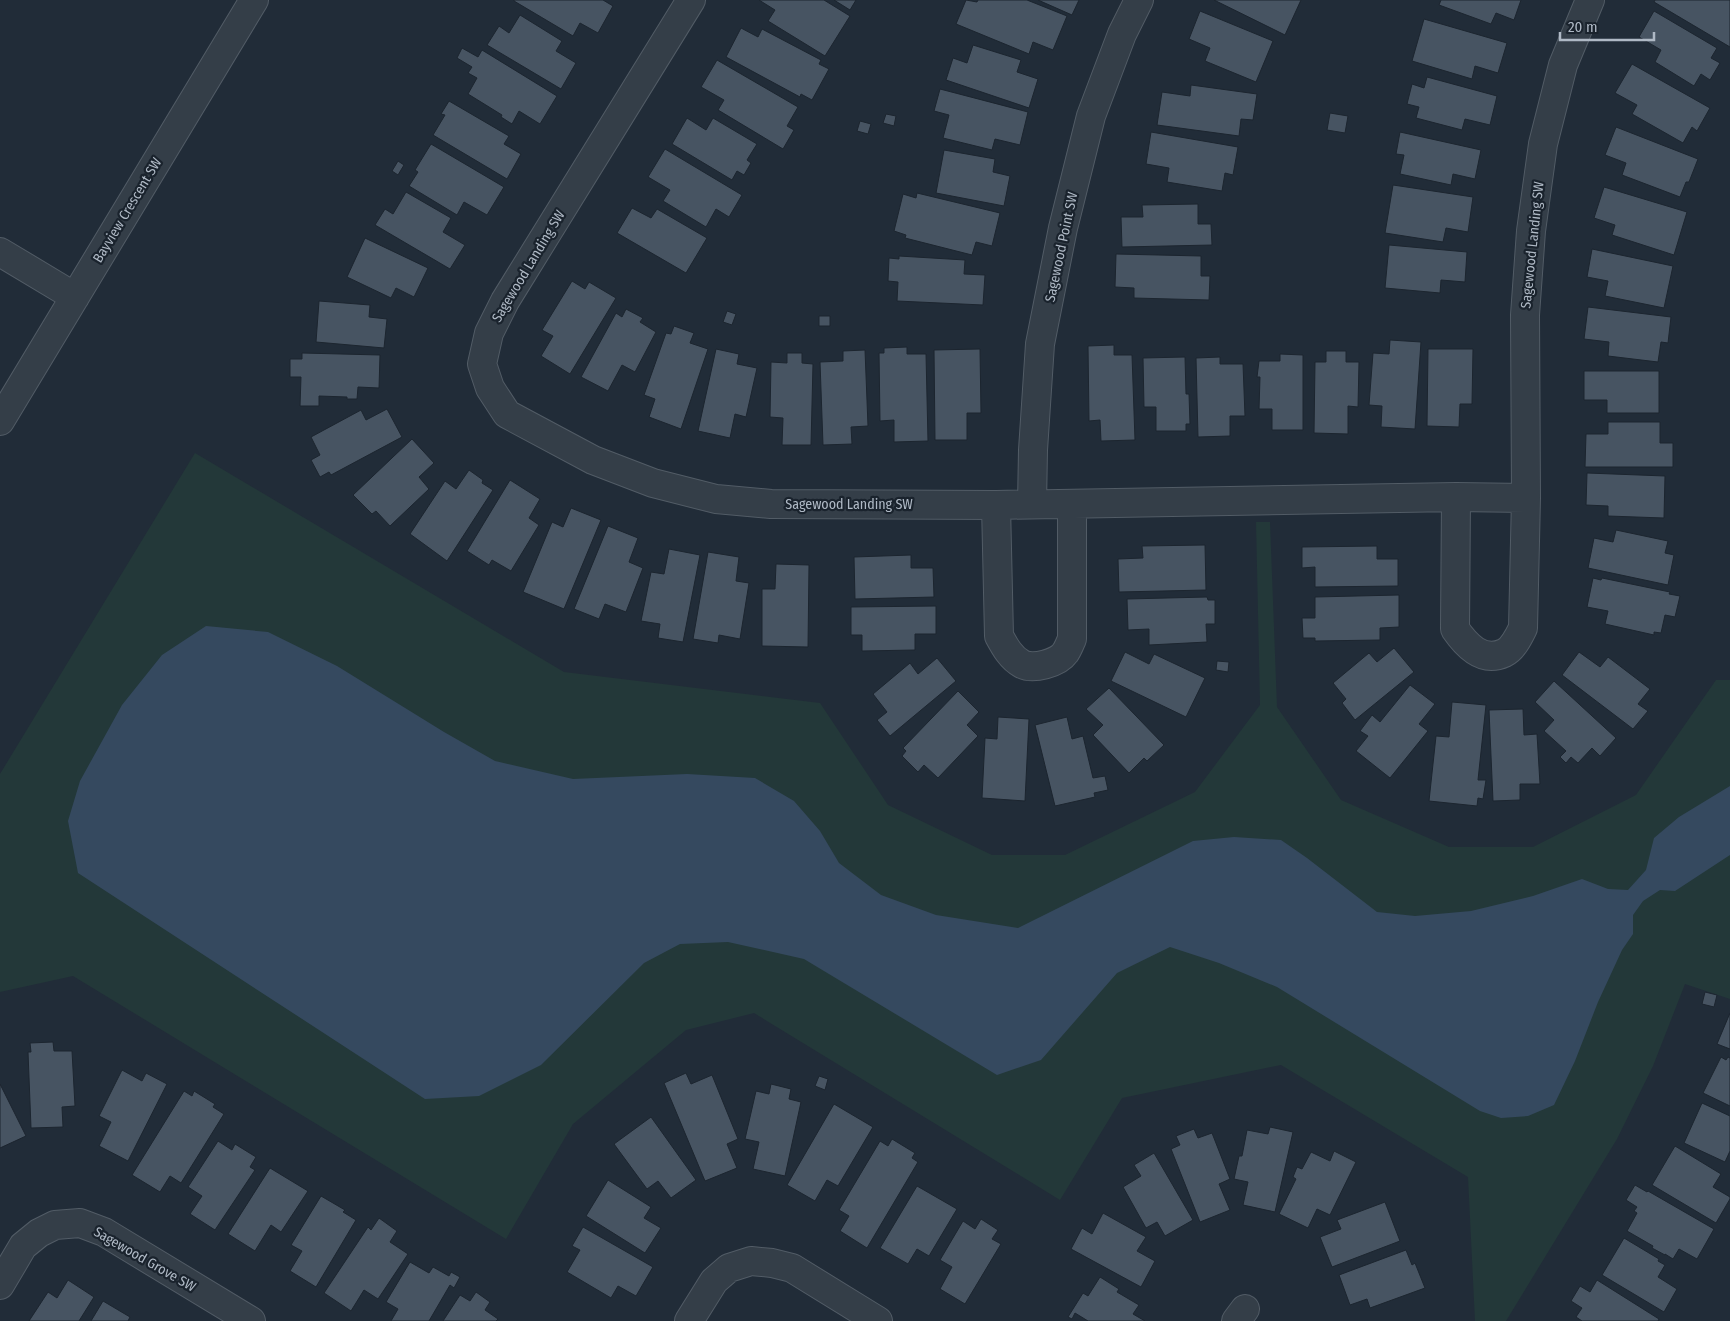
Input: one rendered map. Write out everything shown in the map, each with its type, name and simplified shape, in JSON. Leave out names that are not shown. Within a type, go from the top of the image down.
[{"type":"street","name":"Bayview Crescent SW","points":[[0,421],[254,0]]},
{"type":"street","name":"Sagewood Landing SW","points":[[691,0],[505,301],[489,333],[482,364],[490,388],[507,414],[593,460],[654,483],[716,499],[771,504],[996,505],[1456,497],[1526,498]]},
{"type":"street","name":"Sagewood Point SW","points":[[1032,504],[1033,450],[1040,344],[1063,228],[1091,116],[1122,34],[1139,0]]},
{"type":"street","name":"Sagewood Landing SW","points":[[1456,497],[1455,629],[1462,640],[1474,652],[1488,656],[1504,653],[1516,641],[1524,628],[1526,498],[1525,315],[1530,231],[1543,144],[1563,65],[1590,0]]},
{"type":"street","points":[[0,252],[75,297]]},
{"type":"street","points":[[996,505],[999,636],[1008,652],[1022,664],[1036,667],[1050,663],[1064,655],[1072,638],[1072,504]]},
{"type":"street","name":"Sagewood Grove SW","points":[[0,1285],[23,1246],[39,1233],[55,1225],[80,1224],[104,1232],[251,1321]]},
{"type":"street","points":[[690,1321],[714,1281],[729,1268],[751,1261],[772,1263],[792,1268],[878,1321]]},
{"type":"green space","points":[[195,453],[564,672],[820,703],[888,805],[992,855],[1065,855],[1195,792],[1260,705],[1256,522],[1270,522],[1277,707],[1341,800],[1449,847],[1533,847],[1636,795],[1716,680],[1730,680],[1730,999],[1685,984],[1653,1066],[1617,1139],[1506,1321],[1475,1321],[1468,1177],[1281,1065],[1122,1098],[1060,1200],[754,1013],[686,1030],[573,1124],[506,1239],[73,976],[0,992],[0,774]]},
{"type":"water","points":[[206,626],[268,632],[337,666],[495,761],[573,779],[687,774],[755,778],[794,801],[820,831],[839,863],[881,895],[936,915],[1018,928],[1193,841],[1234,837],[1281,840],[1377,912],[1415,916],[1471,911],[1533,896],[1582,879],[1608,889],[1628,890],[1646,870],[1654,838],[1679,817],[1730,786],[1730,855],[1675,891],[1660,890],[1643,901],[1633,915],[1633,934],[1622,950],[1598,1002],[1575,1061],[1554,1105],[1528,1116],[1501,1118],[1480,1111],[1277,987],[1219,963],[1170,947],[1117,973],[1041,1060],[997,1075],[804,959],[728,942],[680,944],[644,963],[541,1065],[479,1096],[425,1099],[78,873],[68,821],[80,781],[122,705],[162,655]]},
{"type":"building","points":[[514,0],[603,0],[613,6],[598,33],[580,23],[573,36]]},
{"type":"building","points":[[759,0],[824,0],[850,16],[825,56],[768,21],[775,10]]},
{"type":"building","points":[[834,0],[856,0],[850,10]]},
{"type":"building","points":[[966,0],[977,2],[978,0],[1027,0],[1067,16],[1053,50],[1033,42],[1029,54],[956,24]]},
{"type":"building","points":[[1038,0],[1079,0],[1072,15]]},
{"type":"building","points":[[1214,0],[1301,0],[1285,35]]},
{"type":"building","points":[[1441,0],[1521,0],[1514,20],[1496,13],[1491,24],[1439,5]]},
{"type":"building","points":[[1655,0],[1730,0],[1730,47],[1654,2]]},
{"type":"building","points":[[1200,11],[1273,41],[1256,82],[1205,61],[1210,48],[1189,39]]},
{"type":"building","points":[[1654,11],[1717,48],[1711,58],[1720,63],[1710,80],[1701,74],[1694,86],[1655,62],[1661,50],[1639,37]]},
{"type":"building","points":[[520,15],[562,41],[556,51],[576,63],[561,89],[487,45],[499,26],[509,33]]},
{"type":"building","points":[[1424,19],[1507,43],[1498,73],[1475,66],[1472,79],[1412,61]]},
{"type":"building","points":[[741,28],[758,37],[762,29],[821,60],[819,64],[829,69],[812,100],[801,94],[800,97],[726,57]]},
{"type":"building","points":[[973,45],[1021,60],[1017,72],[1038,79],[1029,108],[946,80],[953,58],[967,63]]},
{"type":"building","points":[[462,48],[478,57],[482,50],[557,96],[540,124],[519,111],[512,124],[501,117],[502,115],[468,94],[477,78],[468,73],[472,67],[457,58]]},
{"type":"building","points":[[717,60],[798,107],[787,126],[794,130],[783,149],[718,110],[724,100],[701,87]]},
{"type":"building","points":[[1632,64],[1710,108],[1697,131],[1692,127],[1683,143],[1632,114],[1637,105],[1615,93]]},
{"type":"building","points":[[1427,77],[1497,96],[1490,125],[1465,119],[1462,130],[1416,118],[1419,107],[1407,104],[1412,84],[1424,88]]},
{"type":"building","points":[[1191,85],[1257,94],[1253,120],[1241,119],[1239,136],[1157,125],[1162,92],[1190,96]]},
{"type":"building","points":[[940,89],[1028,112],[1020,145],[995,139],[992,150],[943,138],[949,115],[934,111]]},
{"type":"building","points":[[449,101],[509,136],[504,144],[521,154],[507,179],[433,135],[445,115],[441,114]]},
{"type":"building","points":[[1330,113],[1348,116],[1345,133],[1327,130]]},
{"type":"building","points":[[886,114],[896,116],[894,126],[883,123]]},
{"type":"building","points":[[687,118],[706,130],[713,118],[757,144],[747,160],[751,163],[744,175],[737,171],[732,180],[672,144]]},
{"type":"building","points":[[860,121],[871,124],[868,134],[857,131]]},
{"type":"building","points":[[1616,127],[1698,159],[1689,182],[1686,182],[1680,197],[1622,175],[1626,163],[1605,155]]},
{"type":"building","points":[[1151,132],[1238,147],[1233,175],[1225,173],[1222,191],[1167,182],[1169,168],[1146,164]]},
{"type":"building","points":[[1400,132],[1481,150],[1475,179],[1453,174],[1451,185],[1400,174],[1404,155],[1396,154]]},
{"type":"building","points":[[431,144],[504,187],[487,215],[464,202],[457,215],[409,186],[418,172],[415,170]]},
{"type":"building","points":[[665,149],[742,195],[729,217],[716,209],[706,227],[663,201],[670,190],[648,177]]},
{"type":"building","points":[[944,150],[995,159],[993,172],[1010,176],[1004,206],[936,193]]},
{"type":"building","points":[[398,161],[404,165],[398,175],[392,171]]},
{"type":"building","points":[[1393,185],[1473,197],[1468,232],[1446,228],[1443,242],[1385,233]]},
{"type":"building","points":[[1604,187],[1687,212],[1674,255],[1612,235],[1615,225],[1594,218]]},
{"type":"building","points":[[406,192],[451,218],[443,232],[465,245],[450,269],[375,225],[385,209],[393,214]]},
{"type":"building","points":[[917,193],[1000,213],[992,246],[976,242],[972,255],[905,238],[906,235],[894,231],[903,194],[916,198]]},
{"type":"building","points":[[1198,204],[1198,224],[1211,224],[1212,245],[1122,247],[1121,217],[1143,217],[1142,205]]},
{"type":"building","points":[[632,208],[651,218],[657,209],[707,238],[686,273],[617,233]]},
{"type":"building","points":[[365,238],[428,268],[414,297],[396,288],[391,298],[347,277]]},
{"type":"building","points":[[1389,245],[1467,252],[1465,282],[1441,280],[1440,293],[1385,288]]},
{"type":"building","points":[[1592,249],[1673,266],[1664,308],[1605,296],[1608,281],[1587,277]]},
{"type":"building","points":[[1116,254],[1201,256],[1201,276],[1210,276],[1209,300],[1134,298],[1134,288],[1115,287]]},
{"type":"building","points":[[899,256],[965,260],[964,274],[985,275],[983,305],[897,301],[898,282],[888,281],[889,258],[899,259]]},
{"type":"building","points":[[572,281],[585,289],[589,282],[616,298],[570,374],[541,356],[553,336],[542,330]]},
{"type":"building","points":[[319,301],[370,305],[369,317],[387,319],[384,348],[316,342]]},
{"type":"building","points":[[1588,307],[1671,317],[1668,343],[1661,342],[1658,362],[1608,356],[1609,342],[1584,339]]},
{"type":"building","points":[[626,309],[643,318],[640,322],[656,332],[635,372],[622,365],[608,391],[581,377],[616,313],[622,317]]},
{"type":"building","points":[[727,311],[736,314],[732,325],[723,322]]},
{"type":"building","points":[[819,316],[830,316],[830,326],[819,326]]},
{"type":"building","points":[[674,326],[694,333],[690,343],[708,349],[681,429],[649,417],[655,399],[644,395],[666,333],[671,334]]},
{"type":"building","points":[[1390,340],[1421,342],[1415,429],[1381,427],[1382,406],[1369,405],[1373,353],[1389,354]]},
{"type":"building","points":[[1114,345],[1114,355],[1132,355],[1135,440],[1101,441],[1100,420],[1089,421],[1088,346]]},
{"type":"building","points":[[907,347],[907,354],[926,354],[928,441],[894,442],[894,420],[880,421],[879,353],[884,353],[884,348]]},
{"type":"building","points":[[716,349],[739,354],[737,364],[757,368],[746,417],[735,414],[730,438],[698,431]]},
{"type":"building","points":[[980,349],[981,413],[967,413],[967,440],[935,440],[934,350]]},
{"type":"building","points":[[1428,349],[1473,349],[1472,404],[1460,404],[1459,427],[1427,426]]},
{"type":"building","points":[[865,350],[868,426],[851,427],[852,444],[823,445],[820,362],[843,361],[843,351]]},
{"type":"building","points":[[1326,351],[1346,351],[1346,362],[1359,362],[1358,407],[1348,406],[1348,434],[1314,433],[1315,362],[1326,362]]},
{"type":"building","points":[[302,353],[380,355],[379,388],[358,387],[357,399],[319,396],[319,406],[300,406],[301,377],[290,377],[290,359],[302,359]]},
{"type":"building","points":[[787,353],[802,353],[802,363],[813,364],[811,445],[782,445],[783,418],[770,417],[771,362],[787,363]]},
{"type":"building","points":[[1280,354],[1303,355],[1303,430],[1272,430],[1272,409],[1259,409],[1260,377],[1257,377],[1259,361],[1280,361]]},
{"type":"building","points":[[1185,357],[1186,394],[1189,394],[1190,424],[1186,424],[1186,431],[1156,431],[1156,407],[1144,407],[1143,358]]},
{"type":"building","points":[[1220,357],[1220,364],[1243,364],[1245,416],[1230,416],[1230,436],[1198,437],[1196,358]]},
{"type":"building","points":[[1584,371],[1659,371],[1659,413],[1607,413],[1607,400],[1584,400]]},
{"type":"building","points":[[387,409],[402,437],[331,475],[329,472],[320,477],[311,460],[320,455],[311,437],[361,410],[366,420]]},
{"type":"building","points":[[1608,422],[1660,422],[1660,443],[1673,443],[1673,467],[1585,467],[1586,434],[1608,434]]},
{"type":"building","points":[[412,439],[434,463],[419,477],[429,489],[390,526],[376,511],[372,514],[353,495]]},
{"type":"building","points":[[469,470],[483,480],[482,483],[493,490],[447,561],[410,534],[445,481],[456,489]]},
{"type":"building","points":[[1587,473],[1665,476],[1664,518],[1608,516],[1608,506],[1586,505]]},
{"type":"building","points":[[510,480],[540,499],[529,518],[539,525],[511,571],[492,560],[489,565],[467,551]]},
{"type":"building","points":[[571,508],[601,520],[564,609],[523,592],[552,522],[563,527]]},
{"type":"building","points":[[608,526],[638,538],[629,562],[643,568],[626,612],[605,604],[599,619],[574,609]]},
{"type":"building","points":[[1616,530],[1668,541],[1665,553],[1674,555],[1668,585],[1588,568],[1594,538],[1613,542]]},
{"type":"building","points":[[1205,545],[1206,590],[1119,592],[1118,559],[1143,558],[1142,546]]},
{"type":"building","points":[[1377,546],[1377,559],[1398,559],[1398,586],[1315,587],[1315,567],[1302,568],[1302,547]]},
{"type":"building","points":[[669,549],[700,555],[683,642],[658,638],[660,624],[641,621],[651,572],[664,574]]},
{"type":"building","points":[[708,552],[739,557],[736,581],[749,583],[740,639],[719,635],[718,643],[693,639]]},
{"type":"building","points":[[911,555],[911,568],[933,568],[934,597],[855,599],[854,557]]},
{"type":"building","points":[[776,564],[809,565],[808,647],[762,646],[762,589],[775,589]]},
{"type":"building","points":[[1593,578],[1601,580],[1602,578],[1670,592],[1669,594],[1680,596],[1675,617],[1665,615],[1661,633],[1654,632],[1654,635],[1605,624],[1608,611],[1587,607]]},
{"type":"building","points":[[1399,595],[1399,627],[1380,628],[1380,640],[1315,641],[1315,638],[1303,638],[1302,618],[1315,618],[1315,597]]},
{"type":"building","points":[[1207,597],[1208,600],[1215,600],[1215,624],[1206,624],[1207,642],[1149,645],[1149,629],[1128,630],[1127,599]]},
{"type":"building","points":[[936,606],[936,634],[915,634],[915,650],[862,651],[862,635],[851,635],[851,607]]},
{"type":"building","points":[[1394,648],[1414,672],[1355,720],[1342,703],[1346,699],[1333,683],[1369,653],[1377,662]]},
{"type":"building","points":[[1125,652],[1149,664],[1154,654],[1205,678],[1186,717],[1111,681]]},
{"type":"building","points":[[1579,652],[1600,667],[1608,657],[1650,689],[1638,704],[1648,711],[1633,729],[1562,675]]},
{"type":"building","points":[[937,658],[956,681],[890,736],[877,720],[887,712],[873,694],[910,663],[918,674]]},
{"type":"building","points":[[1217,661],[1229,662],[1228,672],[1216,670]]},
{"type":"building","points":[[1554,681],[1616,738],[1600,756],[1592,748],[1578,763],[1571,757],[1566,763],[1560,757],[1566,751],[1544,731],[1554,720],[1535,702]]},
{"type":"building","points":[[1410,685],[1435,704],[1419,724],[1428,731],[1390,778],[1356,751],[1368,736],[1360,731],[1372,715],[1380,722]]},
{"type":"building","points":[[1109,688],[1164,745],[1147,761],[1144,758],[1129,773],[1093,735],[1103,725],[1086,709]]},
{"type":"building","points":[[958,691],[979,712],[967,725],[978,736],[938,778],[924,765],[918,772],[902,756],[906,751],[903,748]]},
{"type":"building","points":[[1452,702],[1486,705],[1478,780],[1486,780],[1483,799],[1478,798],[1477,806],[1429,801],[1436,736],[1449,737]]},
{"type":"building","points":[[1523,709],[1524,735],[1537,734],[1540,784],[1520,784],[1520,800],[1493,801],[1489,710]]},
{"type":"building","points":[[998,717],[1029,719],[1025,801],[982,798],[985,738],[997,739]]},
{"type":"building","points":[[1067,717],[1072,739],[1083,736],[1093,778],[1105,776],[1108,790],[1094,793],[1095,797],[1055,806],[1035,725]]},
{"type":"building","points":[[1705,992],[1717,995],[1714,1007],[1702,1004]]},
{"type":"building","points":[[1730,1013],[1730,1049],[1717,1044]]},
{"type":"building","points":[[53,1042],[54,1051],[72,1051],[75,1106],[62,1107],[63,1127],[31,1128],[28,1052],[31,1052],[30,1043]]},
{"type":"building","points":[[1721,1057],[1726,1060],[1728,1057],[1730,1058],[1730,1106],[1703,1093]]},
{"type":"building","points":[[122,1070],[142,1081],[146,1073],[167,1084],[128,1161],[99,1146],[111,1122],[99,1116]]},
{"type":"building","points":[[686,1073],[691,1084],[712,1075],[738,1139],[727,1144],[737,1168],[705,1181],[664,1083]]},
{"type":"building","points":[[819,1076],[828,1079],[825,1090],[815,1086]]},
{"type":"building","points":[[0,1084],[26,1136],[0,1148]]},
{"type":"building","points":[[771,1084],[791,1089],[789,1099],[801,1102],[785,1176],[753,1169],[759,1142],[745,1139],[756,1091],[769,1094]]},
{"type":"building","points":[[184,1091],[192,1096],[194,1091],[215,1104],[213,1107],[224,1114],[181,1183],[170,1176],[160,1192],[132,1175]]},
{"type":"building","points":[[1702,1103],[1730,1116],[1730,1151],[1725,1162],[1684,1143]]},
{"type":"building","points":[[834,1104],[873,1127],[838,1186],[827,1180],[815,1201],[787,1185]]},
{"type":"building","points":[[651,1117],[696,1180],[671,1198],[658,1181],[647,1189],[614,1144]]},
{"type":"building","points":[[1270,1127],[1293,1132],[1275,1212],[1243,1205],[1248,1182],[1234,1179],[1239,1156],[1242,1156],[1247,1130],[1268,1134]]},
{"type":"building","points":[[1194,1129],[1198,1138],[1212,1133],[1230,1179],[1219,1184],[1230,1210],[1200,1222],[1171,1149],[1180,1145],[1176,1136]]},
{"type":"building","points":[[892,1139],[915,1153],[912,1158],[918,1162],[867,1248],[840,1231],[849,1216],[839,1210],[880,1141],[888,1146]]},
{"type":"building","points":[[218,1141],[232,1150],[235,1144],[256,1157],[250,1167],[255,1170],[215,1230],[190,1214],[202,1196],[188,1187]]},
{"type":"building","points":[[1675,1146],[1721,1174],[1713,1187],[1730,1197],[1730,1199],[1716,1223],[1652,1185]]},
{"type":"building","points":[[1334,1151],[1356,1162],[1330,1215],[1317,1209],[1308,1228],[1279,1214],[1296,1179],[1293,1177],[1297,1167],[1302,1169],[1311,1152],[1330,1161]]},
{"type":"building","points":[[1154,1153],[1193,1220],[1165,1236],[1157,1222],[1146,1228],[1123,1187],[1141,1176],[1134,1165]]},
{"type":"building","points":[[270,1168],[308,1191],[281,1232],[271,1225],[255,1251],[228,1234]]},
{"type":"building","points":[[608,1180],[651,1207],[644,1218],[661,1228],[645,1253],[586,1216]]},
{"type":"building","points":[[1635,1185],[1714,1229],[1697,1259],[1679,1249],[1673,1259],[1652,1248],[1653,1246],[1627,1231],[1637,1213],[1634,1211],[1637,1207],[1626,1200]]},
{"type":"building","points":[[917,1186],[957,1209],[929,1256],[917,1249],[908,1264],[880,1248]]},
{"type":"building","points":[[321,1196],[345,1210],[343,1212],[356,1220],[316,1287],[290,1271],[302,1251],[291,1245]]},
{"type":"building","points":[[1385,1202],[1400,1241],[1332,1267],[1320,1237],[1341,1229],[1337,1220]]},
{"type":"building","points":[[1103,1213],[1146,1237],[1137,1251],[1155,1261],[1141,1287],[1071,1249],[1082,1228],[1092,1234]]},
{"type":"building","points":[[379,1218],[397,1231],[390,1242],[408,1254],[378,1299],[364,1290],[351,1311],[324,1293],[368,1227],[371,1230]]},
{"type":"building","points":[[981,1219],[998,1230],[992,1239],[1001,1244],[965,1304],[940,1289],[952,1267],[940,1260],[963,1221],[975,1229]]},
{"type":"building","points":[[583,1227],[653,1267],[636,1296],[618,1286],[611,1298],[567,1272],[580,1250],[572,1246]]},
{"type":"building","points":[[1624,1238],[1659,1259],[1658,1261],[1665,1265],[1658,1277],[1677,1289],[1664,1312],[1602,1275]]},
{"type":"building","points":[[1406,1250],[1412,1265],[1415,1263],[1425,1288],[1370,1308],[1367,1299],[1350,1305],[1339,1275]]},
{"type":"building","points":[[410,1262],[429,1273],[433,1267],[449,1276],[451,1272],[460,1277],[454,1288],[450,1285],[429,1321],[391,1321],[398,1309],[386,1302]]},
{"type":"building","points":[[1100,1277],[1119,1289],[1117,1292],[1139,1305],[1133,1314],[1145,1321],[1088,1321],[1075,1313],[1072,1319],[1068,1317],[1083,1293],[1088,1296]]},
{"type":"building","points":[[68,1280],[94,1297],[79,1321],[29,1321],[48,1292],[57,1298]]},
{"type":"building","points":[[1597,1280],[1659,1319],[1658,1321],[1582,1321],[1576,1317],[1582,1308],[1571,1301],[1580,1286],[1590,1292]]},
{"type":"building","points":[[476,1292],[490,1302],[485,1310],[498,1319],[496,1321],[443,1321],[460,1295],[470,1301]]},
{"type":"building","points":[[103,1301],[130,1317],[128,1321],[91,1321]]}]
